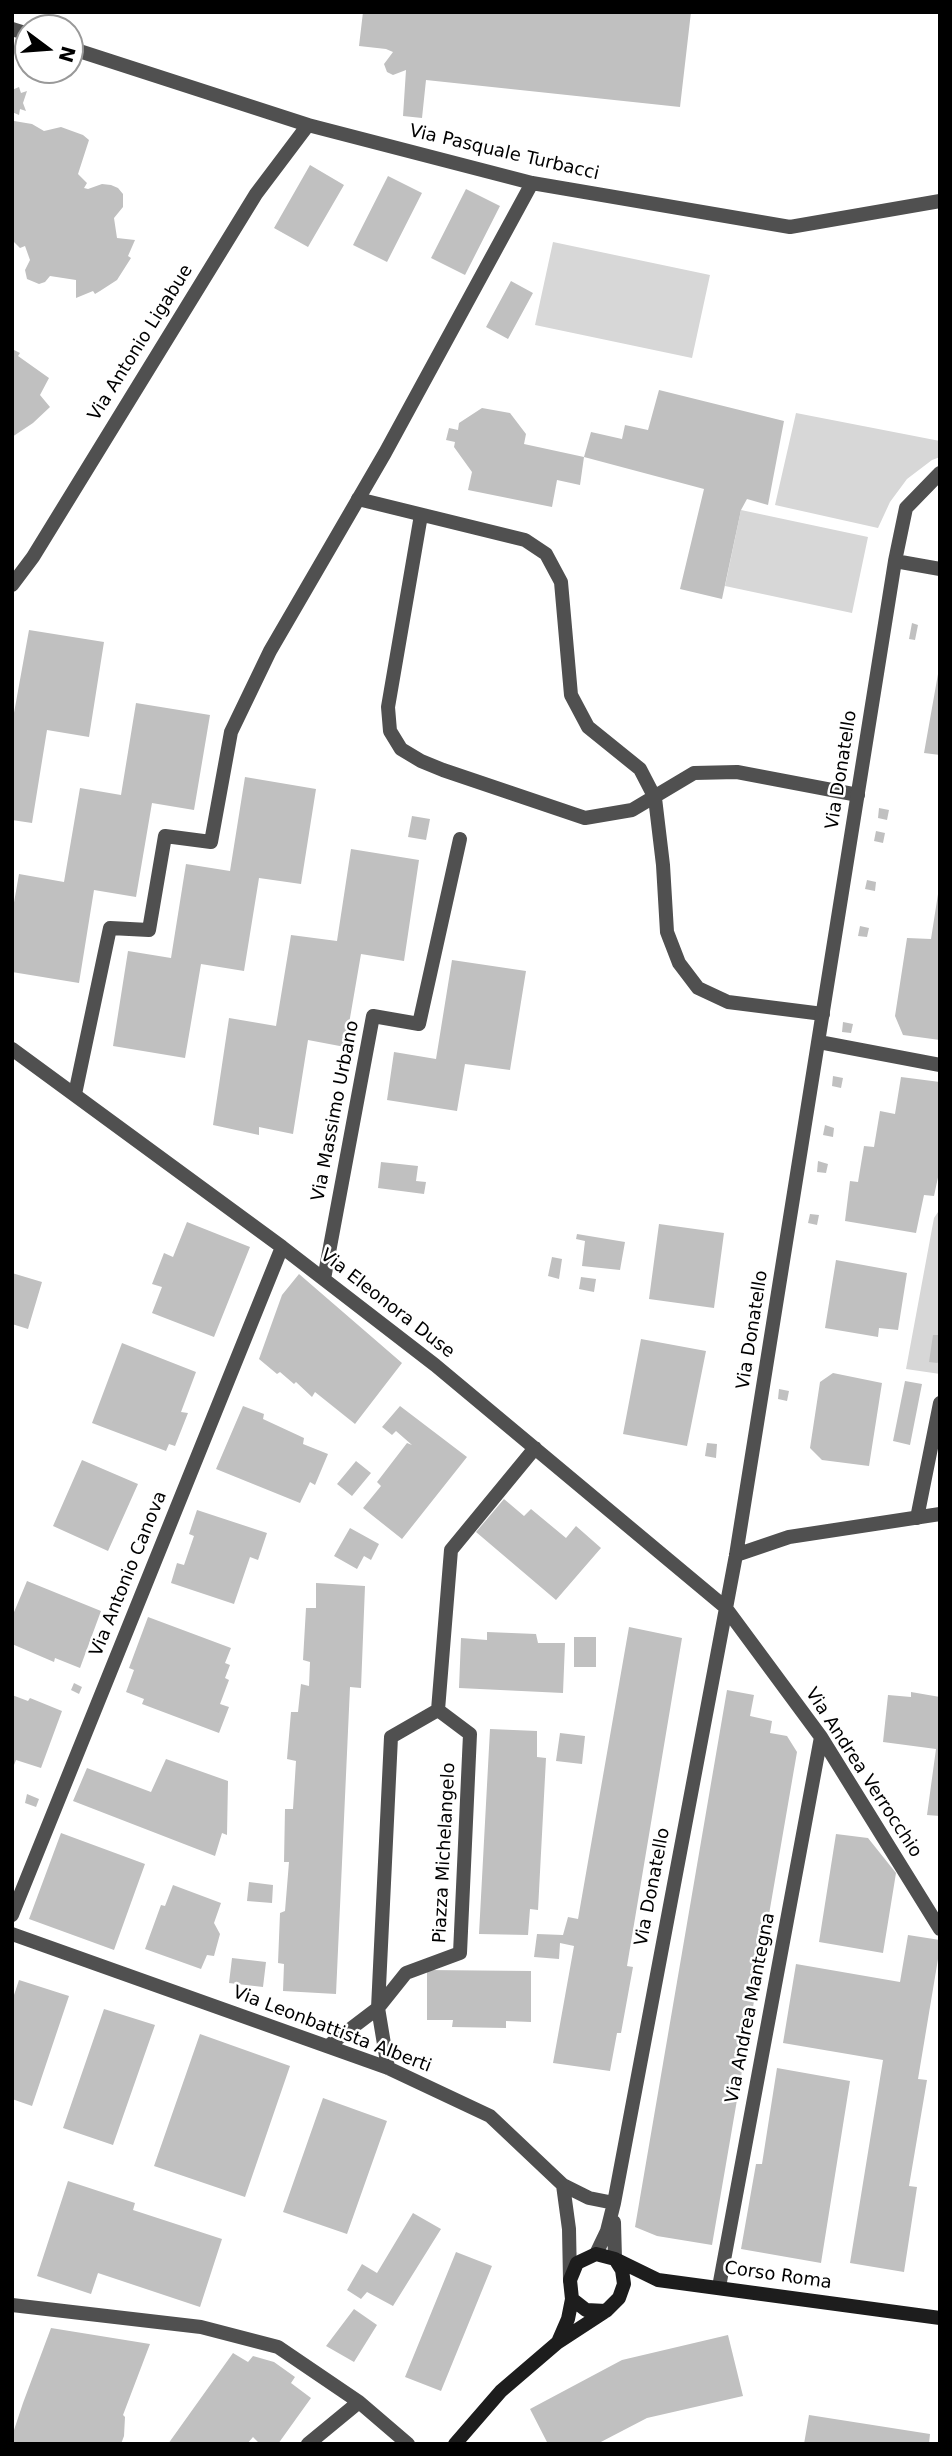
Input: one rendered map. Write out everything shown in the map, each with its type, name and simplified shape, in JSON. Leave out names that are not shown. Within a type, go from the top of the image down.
[{"type":"main road","points":[[455,2444],[501,2391],[557,2343],[606,2311],[619,2298],[624,2284],[622,2270],[615,2259],[591,2256],[577,2263],[570,2280],[572,2300],[568,2319],[557,2343]]},
{"type":"main road","name":"Corso Roma","points":[[615,2259],[659,2280],[940,2318]]},
{"type":"main road","points":[[572,2300],[586,2310],[606,2311]]},
{"type":"street","name":"Via Pasquale Turbacci","points":[[84,53],[308,125],[532,183],[790,227],[940,201]]},
{"type":"street","name":"Via Antonio Ligabue","points":[[12,585],[33,556],[256,194],[308,125]]},
{"type":"street","points":[[75,1094],[110,928],[149,930],[165,836],[211,842],[231,732],[270,651],[358,499],[532,183]]},
{"type":"street","name":"Via Donatello","points":[[614,2203],[736,1555],[895,561],[906,508],[940,473]]},
{"type":"street","points":[[358,499],[525,540],[546,554],[561,582],[571,695],[588,727],[640,769],[655,798],[667,932],[679,963],[698,988],[729,1002],[823,1014]]},
{"type":"street","points":[[421,515],[388,707],[390,731],[401,749],[443,770],[585,818],[632,810],[694,773],[737,772],[858,795]]},
{"type":"street","points":[[895,561],[940,569]]},
{"type":"street","name":"Via Massimo Urbano","points":[[324,1279],[373,1016],[419,1024],[460,839]]},
{"type":"street","points":[[819,1042],[940,1065]]},
{"type":"street","name":"Via Eleonora Duse","points":[[12,1049],[324,1279],[435,1366],[725,1607]]},
{"type":"street","name":"Via Antonio Canova","points":[[12,1915],[282,1247]]},
{"type":"street","points":[[917,1518],[940,1403]]},
{"type":"street","points":[[388,2068],[378,2008],[391,1737],[438,1710],[451,1550],[535,1448]]},
{"type":"street","points":[[736,1555],[789,1537],[940,1514]]},
{"type":"street","name":"Via Andrea Verrocchio","points":[[725,1607],[821,1737],[937,1921]]},
{"type":"street","name":"Piazza Michelangelo","points":[[328,2046],[378,2008],[406,1973],[460,1953],[470,1734],[438,1710]]},
{"type":"street","name":"Via Andrea Mantegna","points":[[719,2287],[821,1737]]},
{"type":"street","name":"Via Leonbattista Alberti","points":[[12,1934],[388,2068],[490,2116],[563,2185],[589,2198],[614,2203]]},
{"type":"street","points":[[563,2185],[570,2228],[591,2256],[607,2231],[614,2203]]},
{"type":"street","points":[[563,2185],[569,2229],[570,2280]]},
{"type":"street","points":[[614,2203],[615,2259]]},
{"type":"street","points":[[12,2305],[201,2327],[278,2347],[359,2402],[408,2444]]},
{"type":"street","points":[[308,2444],[359,2402]]},
{"type":"shaded area","points":[[553,242],[710,275],[692,358],[535,325]]},
{"type":"shaded area","points":[[796,413],[940,441],[940,457],[907,479],[890,502],[878,528],[775,505]]},
{"type":"shaded area","points":[[741,510],[868,537],[852,613],[725,586]]},
{"type":"shaded area","points":[[940,1209],[940,1374],[906,1369],[934,1218]]},
{"type":"building","points":[[363,12],[691,12],[680,107],[426,80],[422,118],[403,116],[406,70],[393,75],[387,72],[384,64],[393,52],[359,46]]},
{"type":"building","points":[[19,87],[21,93],[27,91],[23,103],[26,111],[20,109],[19,115],[12,112],[12,90]]},
{"type":"building","points":[[14,121],[32,124],[44,131],[61,127],[83,135],[89,140],[78,174],[87,183],[84,188],[111,185],[123,194],[123,207],[114,218],[117,238],[135,240],[128,256],[131,258],[117,280],[95,294],[93,291],[76,298],[76,280],[50,276],[39,284],[27,279],[25,270],[30,260],[25,246],[20,248],[12,240]]},
{"type":"building","points":[[310,165],[344,185],[308,247],[274,228]]},
{"type":"building","points":[[388,176],[422,193],[387,262],[353,245]]},
{"type":"building","points":[[466,189],[500,206],[465,275],[431,258]]},
{"type":"building","points":[[511,281],[533,293],[508,339],[486,327]]},
{"type":"building","points":[[12,349],[49,378],[40,395],[50,407],[12,437]]},
{"type":"building","points":[[659,390],[784,421],[768,505],[747,499],[741,510],[722,599],[680,589],[704,489],[584,457],[591,432],[622,439],[625,425],[648,430]]},
{"type":"building","points":[[482,408],[510,413],[526,434],[524,444],[584,457],[580,485],[557,480],[552,507],[468,490],[472,472],[454,447],[455,442],[446,440],[449,428],[458,430],[459,423]]},
{"type":"building","points":[[912,623],[918,625],[915,640],[909,639]]},
{"type":"building","points":[[29,630],[104,642],[89,737],[47,730],[32,823],[12,820],[12,724]]},
{"type":"building","points":[[940,674],[940,755],[924,753]]},
{"type":"building","points":[[136,703],[210,715],[194,810],[152,803],[136,897],[94,890],[79,983],[12,972],[12,914],[19,874],[64,882],[80,788],[121,795]]},
{"type":"building","points":[[245,777],[316,789],[301,884],[259,878],[244,971],[201,964],[185,1058],[113,1046],[128,951],[171,958],[186,864],[230,871]]},
{"type":"building","points":[[879,808],[889,810],[887,820],[878,818]]},
{"type":"building","points":[[412,816],[430,819],[426,840],[408,837]]},
{"type":"building","points":[[876,831],[885,833],[883,843],[874,841]]},
{"type":"building","points":[[351,849],[419,860],[404,961],[361,954],[345,1047],[308,1040],[293,1134],[259,1127],[259,1135],[213,1125],[229,1018],[276,1026],[291,935],[337,941]]},
{"type":"building","points":[[867,880],[876,882],[875,891],[865,889]]},
{"type":"building","points":[[938,894],[940,1040],[903,1035],[895,1016],[907,938],[931,939]]},
{"type":"building","points":[[860,926],[869,928],[867,937],[858,936]]},
{"type":"building","points":[[452,960],[526,971],[510,1070],[465,1064],[457,1111],[387,1100],[394,1052],[436,1059]]},
{"type":"building","points":[[843,1022],[853,1024],[851,1033],[842,1032]]},
{"type":"building","points":[[833,1076],[843,1078],[841,1088],[832,1086]]},
{"type":"building","points":[[901,1077],[940,1082],[940,1168],[934,1196],[924,1195],[916,1233],[845,1221],[850,1181],[858,1182],[864,1146],[874,1147],[880,1111],[895,1114]]},
{"type":"building","points":[[825,1125],[834,1128],[833,1137],[823,1135]]},
{"type":"building","points":[[818,1161],[828,1164],[826,1173],[817,1172]]},
{"type":"building","points":[[381,1162],[418,1166],[416,1181],[426,1182],[424,1194],[378,1188]]},
{"type":"building","points":[[810,1214],[819,1215],[817,1225],[808,1223]]},
{"type":"building","points":[[187,1222],[250,1247],[214,1337],[152,1313],[162,1287],[152,1284],[164,1253],[173,1257]]},
{"type":"building","points":[[659,1224],[724,1233],[714,1308],[649,1299]]},
{"type":"building","points":[[577,1234],[625,1242],[620,1270],[582,1266],[585,1241],[576,1239]]},
{"type":"building","points":[[552,1257],[562,1259],[559,1279],[548,1276]]},
{"type":"building","points":[[836,1260],[907,1273],[898,1330],[879,1328],[878,1337],[825,1328]]},
{"type":"building","points":[[12,1273],[42,1282],[28,1329],[12,1324]]},
{"type":"building","points":[[299,1274],[402,1363],[355,1424],[315,1392],[312,1397],[296,1382],[294,1384],[280,1372],[277,1374],[259,1359],[282,1295]]},
{"type":"building","points":[[581,1277],[596,1279],[594,1292],[579,1289]]},
{"type":"building","points":[[933,1335],[940,1335],[940,1361],[937,1363],[929,1362]]},
{"type":"building","points":[[641,1339],[706,1351],[687,1446],[623,1434]]},
{"type":"building","points":[[122,1343],[196,1372],[181,1412],[188,1413],[175,1446],[169,1444],[166,1451],[92,1423]]},
{"type":"building","points":[[833,1373],[882,1383],[869,1466],[822,1460],[810,1448],[820,1382]]},
{"type":"building","points":[[905,1381],[922,1384],[910,1445],[893,1441]]},
{"type":"building","points":[[779,1389],[789,1391],[787,1401],[778,1399]]},
{"type":"building","points":[[243,1406],[264,1414],[263,1419],[304,1438],[303,1444],[328,1454],[315,1485],[310,1482],[300,1503],[216,1469]]},
{"type":"building","points":[[400,1406],[467,1457],[402,1539],[363,1508],[381,1486],[377,1482],[407,1443],[412,1445],[396,1431],[392,1435],[382,1427]]},
{"type":"building","points":[[707,1443],[717,1444],[716,1458],[705,1456]]},
{"type":"building","points":[[82,1460],[138,1484],[108,1551],[53,1526]]},
{"type":"building","points":[[356,1461],[371,1473],[352,1496],[337,1484]]},
{"type":"building","points":[[504,1499],[524,1516],[531,1509],[566,1538],[576,1526],[601,1548],[556,1600],[476,1532]]},
{"type":"building","points":[[197,1510],[267,1533],[258,1560],[250,1557],[234,1604],[171,1583],[177,1563],[184,1565],[194,1536],[189,1534]]},
{"type":"building","points":[[350,1528],[379,1544],[371,1560],[364,1556],[357,1569],[334,1556]]},
{"type":"building","points":[[27,1581],[101,1611],[80,1668],[55,1658],[54,1662],[12,1644],[12,1617]]},
{"type":"building","points":[[316,1583],[365,1586],[361,1688],[350,1687],[336,1994],[283,1991],[284,1964],[278,1963],[280,1913],[285,1911],[289,1862],[284,1862],[285,1809],[293,1809],[296,1761],[287,1759],[291,1712],[298,1712],[301,1684],[309,1686],[310,1662],[303,1660],[306,1608],[316,1608]]},
{"type":"building","points":[[148,1617],[231,1648],[225,1663],[230,1665],[225,1678],[229,1680],[220,1704],[229,1707],[219,1733],[142,1704],[144,1699],[126,1692],[134,1670],[129,1668]]},
{"type":"building","points":[[629,1627],[682,1638],[627,1966],[633,1967],[621,2033],[617,2033],[610,2071],[553,2063],[574,1946],[560,1943],[559,1959],[534,1957],[537,1934],[563,1935],[568,1917],[578,1919]]},
{"type":"building","points":[[487,1632],[536,1634],[538,1643],[565,1643],[563,1693],[459,1688],[461,1638],[487,1640]]},
{"type":"building","points":[[574,1637],[596,1637],[596,1667],[574,1667]]},
{"type":"building","points":[[74,1683],[82,1687],[79,1694],[71,1690]]},
{"type":"building","points":[[727,1690],[754,1695],[750,1716],[772,1721],[770,1733],[787,1736],[797,1752],[712,2245],[657,2236],[635,2227]]},
{"type":"building","points":[[911,1692],[940,1697],[940,1816],[927,1815],[936,1749],[883,1742],[888,1695],[911,1697]]},
{"type":"building","points":[[12,1695],[28,1701],[30,1698],[62,1711],[41,1768],[16,1760],[14,1765],[12,1764]]},
{"type":"building","points":[[490,1729],[537,1731],[537,1757],[546,1758],[538,1910],[530,1909],[528,1935],[479,1934]]},
{"type":"building","points":[[560,1733],[585,1736],[582,1764],[556,1761]]},
{"type":"building","points":[[166,1759],[228,1781],[227,1835],[222,1833],[215,1856],[73,1801],[87,1768],[151,1792]]},
{"type":"building","points":[[27,1794],[39,1799],[36,1807],[25,1803]]},
{"type":"building","points":[[61,1833],[145,1864],[114,1950],[29,1919]]},
{"type":"building","points":[[836,1834],[868,1838],[896,1873],[883,1953],[819,1942]]},
{"type":"building","points":[[249,1882],[273,1885],[272,1903],[247,1901]]},
{"type":"building","points":[[173,1885],[221,1903],[214,1923],[220,1934],[214,1956],[207,1955],[201,1969],[145,1949],[161,1905],[165,1906]]},
{"type":"building","points":[[908,1935],[940,1940],[940,1947],[918,2079],[927,2080],[909,2186],[917,2187],[904,2272],[850,2263],[883,2060],[783,2043],[796,1964],[900,1982]]},
{"type":"building","points":[[232,1958],[266,1962],[263,1987],[229,1983]]},
{"type":"building","points":[[427,1970],[531,1971],[531,2022],[506,2021],[506,2028],[452,2027],[453,2020],[427,2020]]},
{"type":"building","points":[[19,1980],[69,1996],[32,2106],[12,2099],[12,2001]]},
{"type":"building","points":[[104,2009],[155,2025],[113,2145],[63,2128]]},
{"type":"building","points":[[200,2034],[290,2066],[245,2197],[154,2166]]},
{"type":"building","points":[[777,2068],[850,2081],[821,2263],[741,2249],[756,2164],[762,2164]]},
{"type":"building","points":[[323,2098],[387,2121],[347,2234],[283,2212]]},
{"type":"building","points":[[68,2181],[135,2203],[133,2210],[222,2239],[200,2307],[98,2273],[91,2294],[37,2276]]},
{"type":"building","points":[[413,2213],[441,2229],[393,2306],[367,2292],[361,2299],[347,2290],[362,2264],[377,2273]]},
{"type":"building","points":[[456,2252],[492,2266],[441,2391],[405,2377]]},
{"type":"building","points":[[354,2309],[377,2325],[354,2362],[326,2346]]},
{"type":"building","points":[[51,2328],[150,2344],[123,2415],[124,2436],[121,2444],[12,2444],[23,2403]]},
{"type":"building","points":[[728,2335],[743,2396],[647,2418],[597,2444],[548,2444],[530,2409],[622,2360]]},
{"type":"building","points":[[233,2353],[248,2362],[253,2356],[274,2362],[295,2377],[291,2383],[311,2398],[278,2444],[260,2444],[253,2437],[247,2444],[168,2444]]},
{"type":"building","points":[[809,2415],[930,2434],[929,2444],[804,2444]]}]
